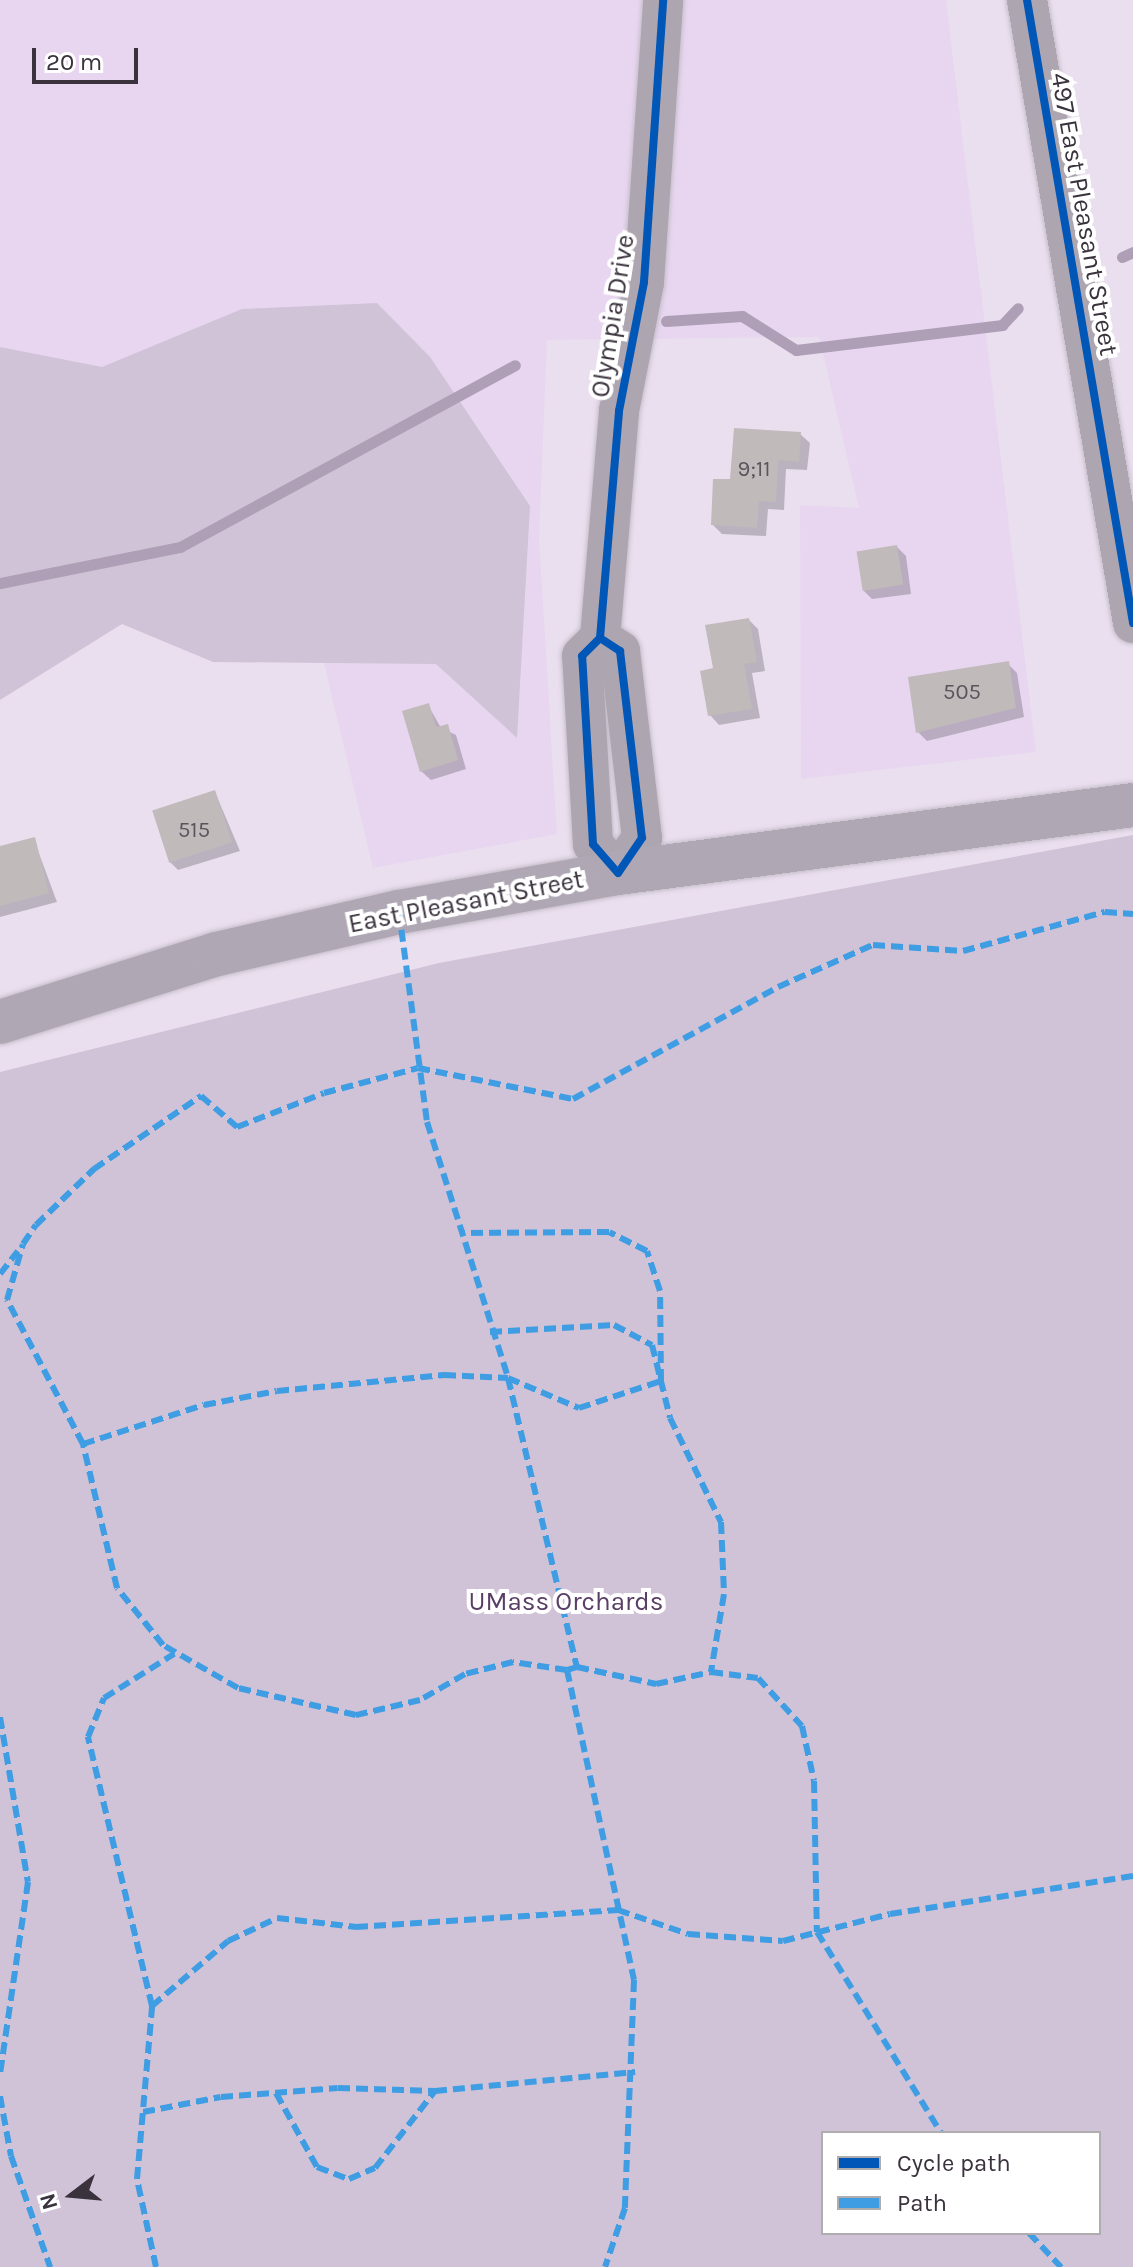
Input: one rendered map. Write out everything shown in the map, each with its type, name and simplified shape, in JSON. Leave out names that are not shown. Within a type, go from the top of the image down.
[{"type":"main road","name":"East Pleasant Street","points":[[0,1022],[217,954],[618,873],[1133,805]]},
{"type":"street","name":"Olympia Drive","points":[[618,873],[642,838],[620,651],[600,638],[619,411],[644,282],[663,0]]},
{"type":"street","name":"497 East Pleasant Street","points":[[1027,0],[1133,623]]},
{"type":"shaded area","points":[[0,0],[946,0],[1036,752],[801,779],[800,505],[859,508],[819,337],[547,340],[539,539],[557,834],[373,868],[295,542],[0,452]]},
{"type":"green space","points":[[377,303],[430,357],[530,506],[517,738],[436,664],[213,662],[122,624],[0,700],[0,347],[102,367],[242,309]]},
{"type":"green space","name":"UMass Orchards","points":[[1133,835],[1133,2267],[0,2267],[0,1072],[439,963]]},
{"type":"building","points":[[734,428],[801,432],[799,462],[778,460],[776,502],[759,501],[757,528],[711,525],[713,479],[730,479]]},
{"type":"building","points":[[897,545],[903,585],[863,591],[857,551]]},
{"type":"building","points":[[749,618],[757,662],[744,664],[752,709],[708,716],[700,671],[713,668],[705,625]]},
{"type":"building","points":[[1009,661],[1016,708],[916,733],[908,677]]},
{"type":"building","points":[[429,703],[436,727],[448,724],[458,760],[420,772],[402,711]]},
{"type":"building","points":[[215,790],[232,842],[169,863],[152,810]]},
{"type":"building","points":[[35,837],[49,893],[0,906],[0,846]]},
{"type":"waterway","points":[[1122,257],[1133,252]]},
{"type":"waterway","points":[[666,321],[742,316],[796,350],[1002,325],[1018,308]]},
{"type":"waterway","points":[[0,583],[180,547],[515,365]]},
{"type":"marked path","points":[[399,912],[427,1122],[508,1378],[577,1667],[567,1670],[634,1980],[625,2208],[605,2267]]},
{"type":"marked path","points":[[567,1670],[513,1662],[465,1674],[420,1700],[356,1715],[238,1688],[163,1645],[117,1588],[83,1444],[7,1300],[23,1244],[36,1225],[94,1169],[201,1096],[237,1127],[324,1093],[418,1068],[573,1099],[778,987],[873,945],[963,951],[1105,912],[1133,914]]},
{"type":"marked path","points":[[83,1444],[204,1405],[277,1391],[444,1375],[508,1378],[579,1408],[661,1381],[660,1291],[647,1251],[609,1232],[460,1233]]},
{"type":"marked path","points":[[0,1274],[18,1251]]},
{"type":"marked path","points":[[490,1332],[614,1325],[652,1345],[670,1418],[721,1522],[724,1594],[711,1672]]},
{"type":"marked path","points":[[156,2267],[137,2179],[152,2006],[88,1737],[104,1698],[174,1654]]},
{"type":"marked path","points":[[577,1667],[656,1684],[711,1672],[758,1678],[802,1726],[814,1781],[817,1932],[940,2131]]},
{"type":"marked path","points":[[0,1717],[28,1882],[0,2073]]},
{"type":"marked path","points":[[152,2006],[228,1941],[277,1918],[356,1927],[618,1910],[688,1934],[783,1941],[890,1914],[1133,1876]]},
{"type":"marked path","points":[[143,2112],[221,2097],[338,2088],[435,2091],[635,2072]]},
{"type":"marked path","points":[[276,2093],[317,2167],[349,2179],[375,2168],[435,2091]]},
{"type":"marked path","points":[[0,2096],[11,2156],[50,2267]]},
{"type":"marked path","points":[[1031,2235],[1061,2267]]},
{"type":"cycle path","points":[[600,638],[620,651],[642,838],[618,873],[593,844],[582,656],[600,638],[619,411],[644,282],[663,0]]},
{"type":"cycle path","points":[[1027,0],[1133,623]]}]
